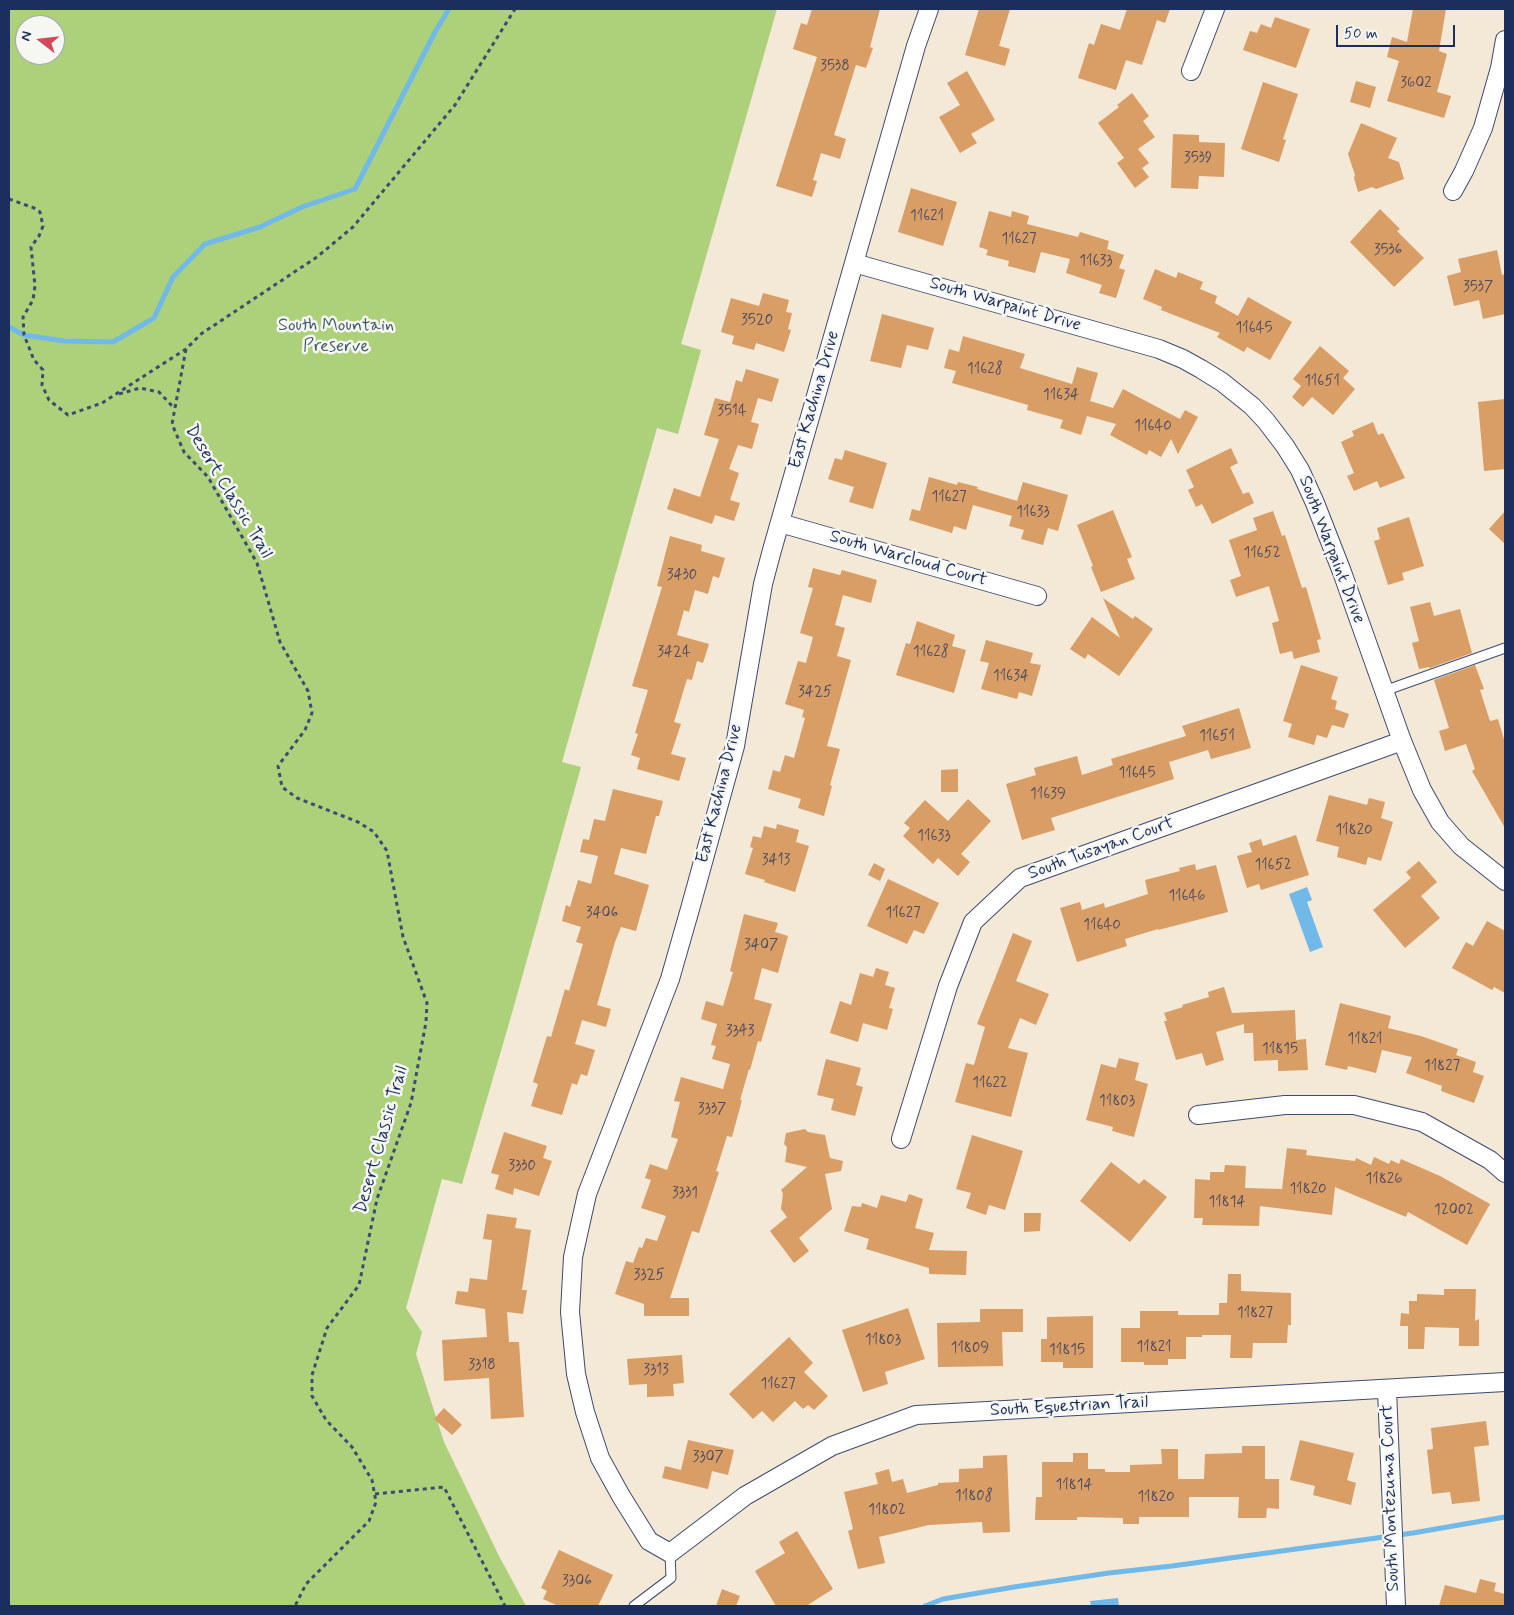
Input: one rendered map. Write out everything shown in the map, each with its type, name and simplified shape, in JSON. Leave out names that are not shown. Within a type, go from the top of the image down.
[{"type":"street","name":"East Kachina Drive","points":[[670,1553],[649,1541],[600,1458],[585,1412],[576,1374],[570,1312],[573,1257],[588,1194],[670,980],[735,746],[763,584],[916,46],[929,9]]},
{"type":"street","points":[[1191,71],[1215,9]]},
{"type":"street","points":[[1453,191],[1483,128],[1500,68],[1505,40]]},
{"type":"street","name":"South Warpaint Drive","points":[[854,263],[1159,349],[1183,359],[1222,382],[1252,406],[1266,421],[1300,470],[1315,503],[1342,572],[1402,741],[1422,790],[1440,822],[1462,846],[1505,881]]},
{"type":"street","name":"South Warcloud Court","points":[[780,523],[1037,596]]},
{"type":"street","name":"South Tusayan Court","points":[[901,1139],[948,986],[973,922],[1020,878],[1402,741]]},
{"type":"street","points":[[1198,1114],[1285,1105],[1354,1105],[1422,1122],[1490,1160],[1505,1173]]},
{"type":"street","name":"South Equestrian Trail","points":[[670,1553],[745,1496],[832,1446],[916,1415],[1505,1382]]},
{"type":"street","name":"South Montezuma Court","points":[[1387,1390],[1396,1606]]},
{"type":"lane","points":[[1384,691],[1505,648]]},
{"type":"lane","points":[[634,1606],[671,1578],[670,1553]]},
{"type":"path","points":[[9,199],[40,212],[43,226],[31,247],[35,286],[32,300],[23,317],[24,335],[34,360],[43,370],[42,385],[49,400],[68,415],[102,403],[186,349],[202,334],[317,257],[353,226],[454,106],[515,9]]},
{"type":"path","name":"Desert Classic Trail","points":[[186,349],[172,424],[184,452],[208,477],[257,563],[280,642],[308,692],[312,713],[305,730],[278,766],[282,787],[296,798],[358,822],[374,832],[387,851],[403,937],[427,1003],[426,1022],[410,1103],[378,1199],[359,1285],[328,1328],[312,1375],[312,1396],[326,1420],[352,1448],[372,1480],[375,1494]]},
{"type":"path","points":[[115,395],[140,388],[159,392],[175,408]]},
{"type":"path","points":[[295,1606],[306,1584],[369,1521],[376,1502],[375,1494],[444,1487],[505,1606]]},
{"type":"green space","name":"South Mountain Preserve","points":[[9,9],[777,9],[681,344],[701,350],[678,434],[657,428],[562,762],[581,767],[510,1020],[462,1184],[442,1179],[406,1308],[422,1332],[416,1354],[444,1442],[499,1556],[526,1606],[9,1606]]},
{"type":"water","points":[[1307,887],[1312,900],[1307,902],[1323,947],[1310,952],[1289,894]]},
{"type":"water","points":[[1118,1598],[1119,1606],[1091,1606],[1090,1601]]},
{"type":"building","points":[[812,9],[880,9],[870,47],[873,48],[866,68],[856,65],[834,135],[846,139],[840,159],[821,153],[813,180],[817,181],[812,197],[776,186],[817,57],[793,49],[801,23],[807,25]]},
{"type":"building","points":[[979,9],[1010,9],[999,46],[1010,49],[1005,66],[965,55]]},
{"type":"building","points":[[1127,9],[1170,9],[1165,23],[1157,20],[1142,65],[1126,60],[1116,90],[1078,78],[1089,43],[1094,45],[1101,24],[1120,30]]},
{"type":"building","points":[[1413,9],[1446,9],[1439,51],[1447,54],[1437,92],[1451,96],[1444,118],[1387,101],[1399,61],[1387,57],[1392,37],[1407,42]]},
{"type":"building","points":[[1275,17],[1310,29],[1296,68],[1243,50],[1250,31],[1257,33],[1261,24],[1271,28]]},
{"type":"building","points":[[967,71],[995,120],[971,134],[977,143],[960,153],[939,117],[960,105],[947,83]]},
{"type":"building","points":[[1356,81],[1376,87],[1370,108],[1350,102]]},
{"type":"building","points":[[1263,82],[1298,94],[1283,139],[1286,140],[1279,162],[1241,149]]},
{"type":"building","points":[[1132,93],[1149,116],[1143,121],[1155,137],[1138,149],[1149,163],[1142,168],[1149,177],[1135,188],[1117,163],[1124,158],[1098,123],[1119,107],[1117,105]]},
{"type":"building","points":[[1361,123],[1397,138],[1388,158],[1399,162],[1404,179],[1376,189],[1372,187],[1358,192],[1348,154]]},
{"type":"building","points":[[1173,134],[1199,135],[1199,142],[1225,143],[1224,177],[1199,176],[1198,189],[1171,188]]},
{"type":"building","points":[[911,188],[957,202],[943,246],[898,232]]},
{"type":"building","points":[[1380,209],[1400,229],[1397,231],[1424,258],[1394,287],[1350,242]]},
{"type":"building","points":[[989,211],[1011,217],[1012,211],[1029,216],[1027,224],[1078,237],[1080,232],[1109,241],[1107,249],[1124,255],[1119,268],[1125,270],[1116,298],[1099,293],[1102,285],[1066,273],[1070,259],[1041,252],[1035,273],[1008,266],[1009,261],[986,255],[988,250],[979,247]]},
{"type":"building","points":[[1497,250],[1502,275],[1505,274],[1505,314],[1483,319],[1479,300],[1454,306],[1447,276],[1461,272],[1458,259]]},
{"type":"building","points":[[1155,269],[1176,278],[1178,272],[1203,282],[1200,289],[1217,296],[1215,303],[1238,316],[1248,297],[1292,322],[1270,360],[1247,347],[1244,352],[1217,337],[1220,333],[1161,310],[1162,307],[1143,299]]},
{"type":"building","points":[[763,293],[789,300],[786,312],[792,313],[788,329],[791,330],[784,352],[756,343],[754,350],[732,344],[734,336],[721,332],[731,298],[759,306]]},
{"type":"building","points":[[882,314],[934,328],[928,350],[907,345],[901,368],[870,361]]},
{"type":"building","points":[[963,336],[1025,354],[1020,368],[1072,384],[1077,367],[1098,373],[1090,401],[1113,408],[1123,389],[1180,419],[1185,410],[1198,417],[1178,454],[1171,439],[1161,457],[1149,450],[1147,455],[1110,435],[1116,424],[1087,416],[1081,435],[1060,428],[1063,420],[1027,410],[1028,405],[952,383],[956,371],[944,368],[949,349],[959,352]]},
{"type":"building","points":[[1320,346],[1349,371],[1343,378],[1355,389],[1333,415],[1312,397],[1303,407],[1292,397],[1301,386],[1293,379]]},
{"type":"building","points":[[746,369],[779,379],[772,402],[758,398],[751,422],[759,424],[752,449],[738,445],[729,469],[739,473],[730,500],[740,503],[734,521],[715,515],[712,524],[667,509],[674,488],[700,497],[719,439],[704,435],[715,398],[730,402],[736,380],[742,382]]},
{"type":"building","points":[[1505,399],[1505,469],[1484,471],[1478,402]]},
{"type":"building","points":[[1373,422],[1378,435],[1383,433],[1405,478],[1380,488],[1377,481],[1354,491],[1347,476],[1354,473],[1341,442],[1354,436],[1352,431]]},
{"type":"building","points":[[1231,448],[1238,463],[1230,467],[1243,494],[1249,492],[1254,503],[1212,524],[1202,504],[1196,507],[1188,490],[1194,487],[1186,470]]},
{"type":"building","points":[[845,450],[887,463],[873,509],[849,502],[854,487],[828,479],[835,458],[842,460]]},
{"type":"building","points":[[929,477],[957,485],[958,482],[978,487],[977,489],[1017,501],[1023,482],[1068,495],[1058,531],[1048,528],[1043,545],[1021,539],[1024,530],[1009,526],[1012,516],[973,505],[966,530],[954,526],[952,533],[909,520],[912,509],[920,511]]},
{"type":"building","points":[[1113,510],[1132,557],[1127,559],[1135,579],[1101,592],[1077,525]]},
{"type":"building","points":[[1273,511],[1282,536],[1285,535],[1302,588],[1306,587],[1321,639],[1317,640],[1320,652],[1294,659],[1292,651],[1280,654],[1272,623],[1279,621],[1269,586],[1236,597],[1230,580],[1241,576],[1229,540],[1257,530],[1253,518]]},
{"type":"building","points":[[1505,511],[1505,544],[1489,529]]},
{"type":"building","points":[[1409,517],[1424,566],[1402,573],[1404,580],[1388,585],[1374,541],[1380,539],[1377,528]]},
{"type":"building","points":[[670,536],[702,545],[701,551],[725,558],[719,578],[713,576],[708,594],[695,590],[689,612],[684,610],[677,635],[709,644],[703,663],[697,661],[692,680],[687,679],[674,722],[681,724],[671,754],[686,758],[679,781],[637,769],[640,758],[631,755],[638,734],[635,733],[648,690],[632,686],[662,587],[657,586]]},
{"type":"building","points":[[813,568],[840,575],[842,570],[877,580],[871,603],[843,595],[835,625],[845,628],[837,656],[851,660],[827,746],[840,749],[824,816],[798,808],[801,799],[768,789],[773,770],[780,772],[785,755],[794,758],[805,718],[802,717],[804,710],[785,704],[798,661],[806,663],[813,637],[800,633],[813,588],[808,587]]},
{"type":"building","points":[[1103,598],[1133,619],[1135,616],[1153,629],[1119,676],[1088,654],[1085,659],[1070,649],[1092,617],[1120,638]]},
{"type":"building","points":[[1430,602],[1434,616],[1460,609],[1472,653],[1430,668],[1419,669],[1412,643],[1419,641],[1410,607]]},
{"type":"building","points":[[917,621],[955,635],[952,646],[966,650],[954,693],[896,675],[906,643],[910,644]]},
{"type":"building","points":[[986,640],[1033,653],[1030,663],[1041,665],[1032,696],[1019,692],[1017,699],[981,689],[989,663],[980,661]]},
{"type":"building","points":[[1301,665],[1338,677],[1331,699],[1337,701],[1335,709],[1349,714],[1344,728],[1332,725],[1327,738],[1317,735],[1314,745],[1288,737],[1292,724],[1283,721]]},
{"type":"building","points":[[1475,665],[1484,689],[1480,690],[1490,721],[1498,719],[1505,743],[1505,828],[1472,771],[1475,769],[1466,744],[1445,751],[1439,731],[1449,728],[1434,680]]},
{"type":"building","points":[[1239,708],[1251,748],[1211,759],[1208,750],[1169,762],[1174,779],[1051,818],[1055,830],[1022,840],[1006,784],[1036,775],[1034,768],[1077,756],[1082,775],[1113,765],[1111,759],[1186,736],[1182,726]]},
{"type":"building","points":[[958,769],[958,792],[941,792],[941,770]]},
{"type":"building","points":[[613,789],[663,801],[659,816],[656,816],[646,854],[621,848],[614,874],[649,885],[636,931],[621,927],[615,942],[597,1005],[611,1009],[606,1027],[582,1020],[575,1044],[595,1050],[587,1076],[581,1074],[577,1085],[572,1083],[562,1115],[531,1106],[538,1084],[533,1082],[547,1036],[551,1037],[565,989],[569,991],[583,944],[576,942],[581,927],[562,921],[566,905],[570,907],[578,880],[591,884],[598,856],[580,852],[583,839],[589,840],[594,819],[605,821]]},
{"type":"building","points":[[1329,795],[1367,805],[1369,798],[1385,802],[1381,818],[1393,822],[1381,861],[1368,857],[1366,865],[1337,857],[1339,847],[1316,841]]},
{"type":"building","points":[[968,799],[991,821],[961,854],[970,862],[958,876],[938,858],[933,864],[903,836],[910,828],[904,823],[925,800],[948,821]]},
{"type":"building","points":[[777,824],[799,830],[796,842],[809,846],[795,892],[745,874],[753,848],[750,847],[753,836],[761,838],[764,826],[776,829]]},
{"type":"building","points":[[1296,835],[1309,875],[1261,890],[1259,884],[1247,888],[1237,856],[1252,852],[1249,843],[1261,839],[1263,846]]},
{"type":"building","points":[[1419,861],[1437,882],[1421,896],[1440,918],[1405,948],[1373,910],[1411,878],[1406,872]]},
{"type":"building","points":[[874,863],[885,869],[880,881],[868,875]]},
{"type":"building","points":[[1195,864],[1196,870],[1216,865],[1228,912],[1125,939],[1127,946],[1077,962],[1060,908],[1080,902],[1082,910],[1104,903],[1105,908],[1148,894],[1145,880],[1180,871],[1179,868]]},
{"type":"building","points":[[888,879],[939,903],[924,934],[914,930],[907,944],[867,926]]},
{"type":"building","points":[[744,914],[778,923],[775,932],[788,936],[778,973],[762,968],[754,999],[772,1004],[761,1042],[758,1041],[749,1069],[732,1137],[727,1136],[716,1171],[719,1172],[699,1233],[692,1231],[670,1298],[689,1298],[689,1316],[644,1316],[644,1304],[615,1294],[626,1261],[633,1263],[639,1247],[642,1248],[646,1238],[657,1241],[666,1216],[641,1208],[651,1180],[645,1178],[650,1164],[667,1170],[678,1139],[671,1137],[680,1102],[674,1101],[681,1077],[723,1089],[730,1064],[712,1059],[716,1046],[711,1045],[717,1024],[701,1019],[706,1001],[723,1006],[733,972],[730,971]]},
{"type":"building","points":[[1487,921],[1505,931],[1505,993],[1494,987],[1492,990],[1452,968],[1466,942],[1473,946]]},
{"type":"building","points":[[1013,933],[1032,941],[1016,981],[1049,994],[1036,1025],[1020,1018],[1008,1048],[1028,1053],[1011,1117],[955,1102],[966,1063],[974,1065],[985,1027],[977,1024]]},
{"type":"building","points":[[876,968],[889,972],[885,985],[895,988],[889,1008],[893,1009],[887,1030],[863,1023],[858,1042],[830,1033],[840,1001],[851,1005],[860,973],[873,977]]},
{"type":"building","points":[[1224,987],[1232,1013],[1295,1010],[1296,1040],[1306,1039],[1308,1070],[1278,1071],[1278,1060],[1254,1061],[1253,1033],[1244,1033],[1244,1024],[1216,1032],[1224,1060],[1206,1066],[1202,1053],[1176,1060],[1164,1021],[1167,1021],[1164,1013],[1183,1007],[1182,1005],[1209,997],[1208,992]]},
{"type":"building","points":[[1340,1003],[1391,1016],[1388,1028],[1421,1036],[1458,1049],[1456,1055],[1476,1062],[1473,1072],[1484,1076],[1474,1103],[1441,1091],[1442,1086],[1406,1073],[1412,1057],[1382,1050],[1376,1073],[1348,1066],[1347,1070],[1325,1065]]},
{"type":"building","points":[[1119,1058],[1139,1063],[1135,1080],[1148,1084],[1134,1137],[1112,1131],[1113,1127],[1086,1120],[1101,1064],[1116,1068]]},
{"type":"building","points":[[826,1059],[861,1068],[856,1085],[863,1087],[855,1116],[831,1110],[834,1099],[817,1095]]},
{"type":"building","points":[[805,1129],[808,1132],[825,1135],[830,1158],[843,1161],[841,1171],[825,1174],[832,1209],[799,1238],[809,1251],[794,1263],[770,1231],[787,1217],[781,1209],[783,1193],[781,1190],[807,1167],[785,1162],[787,1147],[784,1144],[786,1133]]},
{"type":"building","points":[[504,1132],[547,1146],[543,1158],[552,1161],[539,1196],[514,1188],[513,1195],[495,1189],[499,1175],[491,1173]]},
{"type":"building","points":[[972,1135],[1023,1151],[1005,1210],[989,1205],[986,1215],[966,1208],[971,1193],[956,1189]]},
{"type":"building","points":[[1287,1148],[1307,1150],[1306,1155],[1355,1161],[1356,1158],[1371,1165],[1374,1157],[1389,1164],[1391,1160],[1399,1164],[1401,1159],[1440,1176],[1490,1204],[1467,1245],[1408,1212],[1406,1217],[1335,1187],[1332,1215],[1260,1206],[1259,1226],[1202,1225],[1203,1218],[1194,1218],[1195,1179],[1210,1180],[1210,1172],[1224,1172],[1225,1165],[1246,1166],[1245,1188],[1282,1189]]},
{"type":"building","points":[[1111,1162],[1139,1184],[1144,1179],[1167,1197],[1130,1242],[1080,1201]]},
{"type":"building","points":[[909,1194],[923,1199],[915,1228],[934,1233],[929,1250],[967,1251],[966,1275],[929,1274],[929,1268],[866,1249],[869,1239],[844,1231],[852,1206],[861,1207],[862,1203],[877,1208],[881,1195],[906,1202]]},
{"type":"building","points":[[1024,1213],[1041,1213],[1040,1231],[1024,1232]]},
{"type":"building","points":[[487,1214],[517,1218],[515,1228],[531,1230],[522,1290],[527,1290],[523,1314],[507,1312],[509,1342],[519,1342],[524,1417],[491,1419],[489,1378],[444,1381],[442,1340],[487,1337],[485,1309],[455,1304],[457,1291],[468,1292],[470,1278],[487,1280],[492,1240],[483,1239]]},
{"type":"building","points":[[1228,1274],[1241,1274],[1241,1291],[1291,1293],[1291,1325],[1288,1325],[1287,1343],[1253,1343],[1252,1358],[1230,1358],[1231,1335],[1202,1335],[1202,1337],[1186,1337],[1186,1359],[1168,1359],[1168,1365],[1144,1365],[1144,1362],[1121,1362],[1121,1328],[1140,1328],[1140,1311],[1178,1311],[1178,1315],[1219,1315],[1219,1303],[1227,1303]]},
{"type":"building","points":[[1444,1289],[1476,1289],[1475,1321],[1479,1319],[1479,1346],[1459,1346],[1459,1328],[1425,1327],[1424,1349],[1408,1349],[1408,1326],[1400,1326],[1401,1313],[1409,1314],[1409,1301],[1417,1301],[1417,1294],[1444,1295]]},
{"type":"building","points":[[908,1308],[925,1359],[885,1372],[888,1384],[863,1392],[842,1330]]},
{"type":"building","points":[[980,1309],[1023,1309],[1023,1332],[1002,1332],[1003,1366],[938,1367],[937,1323],[980,1322]]},
{"type":"building","points":[[1093,1316],[1093,1368],[1063,1368],[1063,1362],[1041,1362],[1041,1339],[1047,1339],[1047,1317]]},
{"type":"building","points":[[789,1337],[813,1363],[804,1372],[828,1396],[814,1410],[808,1405],[803,1409],[795,1401],[773,1422],[762,1411],[753,1419],[729,1394]]},
{"type":"building","points":[[682,1355],[684,1383],[673,1384],[674,1396],[647,1397],[647,1384],[629,1385],[627,1359]]},
{"type":"building","points":[[444,1408],[462,1425],[452,1435],[434,1419]]},
{"type":"building","points":[[1486,1421],[1489,1445],[1474,1447],[1480,1501],[1452,1504],[1450,1492],[1432,1494],[1427,1450],[1433,1449],[1431,1428]]},
{"type":"building","points":[[688,1440],[734,1450],[728,1475],[712,1471],[708,1489],[662,1478],[665,1466],[681,1470]]},
{"type":"building","points":[[1300,1440],[1354,1453],[1347,1480],[1356,1483],[1351,1505],[1313,1495],[1315,1486],[1290,1480]]},
{"type":"building","points":[[1242,1446],[1265,1446],[1265,1479],[1279,1479],[1279,1509],[1267,1508],[1266,1518],[1238,1518],[1239,1497],[1189,1497],[1189,1517],[1139,1517],[1139,1524],[1123,1524],[1123,1518],[1077,1517],[1077,1520],[1035,1520],[1036,1497],[1042,1497],[1042,1462],[1073,1462],[1073,1453],[1088,1453],[1088,1469],[1105,1469],[1105,1472],[1130,1472],[1130,1465],[1162,1464],[1161,1449],[1178,1449],[1178,1479],[1204,1479],[1205,1454],[1242,1453]]},
{"type":"building","points":[[1007,1455],[1010,1532],[983,1533],[982,1522],[929,1525],[879,1537],[885,1563],[858,1569],[848,1531],[853,1529],[844,1492],[878,1484],[875,1473],[889,1469],[892,1482],[903,1479],[907,1493],[938,1485],[938,1483],[959,1482],[959,1469],[983,1468],[983,1456]]},
{"type":"building","points":[[797,1531],[833,1589],[806,1606],[776,1606],[755,1571],[785,1553],[779,1542]]},
{"type":"building","points":[[559,1550],[613,1575],[598,1606],[558,1606],[543,1599],[547,1591],[541,1588]]},
{"type":"building","points":[[1480,1579],[1496,1583],[1494,1591],[1505,1594],[1505,1606],[1439,1606],[1445,1585],[1476,1593]]},
{"type":"building","points":[[722,1589],[740,1596],[736,1606],[716,1606]]},
{"type":"waterway","points":[[9,327],[24,335],[64,341],[113,342],[154,318],[173,277],[205,244],[260,227],[302,207],[355,189],[435,32],[449,9]]},
{"type":"waterway","points":[[925,1606],[943,1599],[1014,1587],[1413,1533],[1505,1517]]}]
